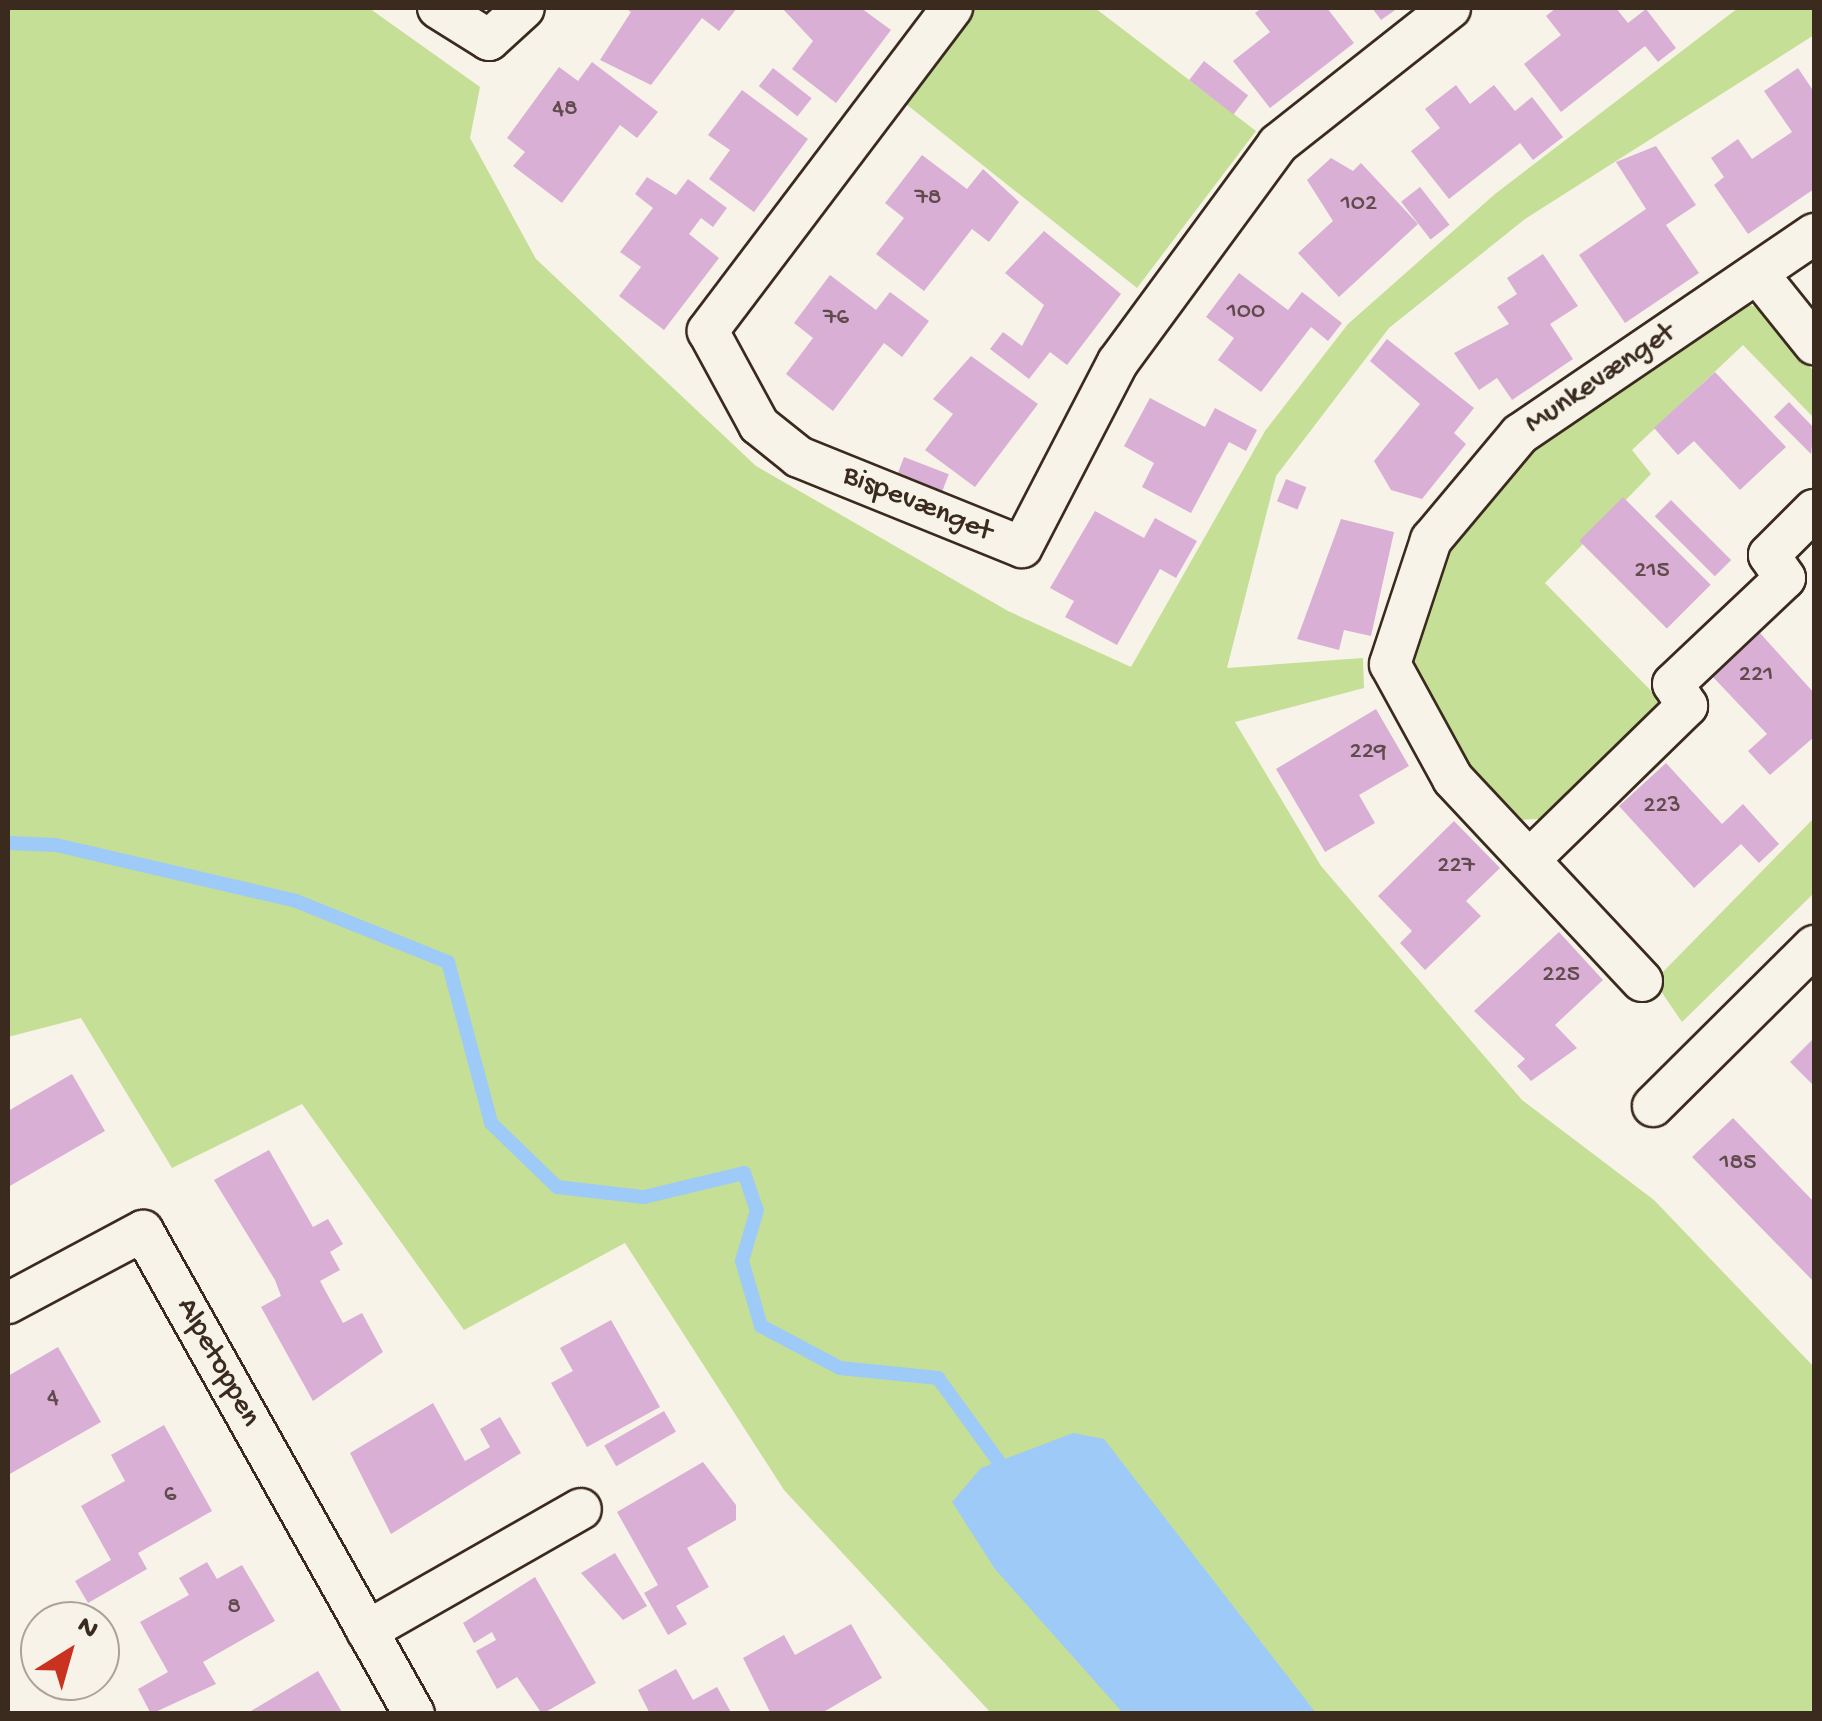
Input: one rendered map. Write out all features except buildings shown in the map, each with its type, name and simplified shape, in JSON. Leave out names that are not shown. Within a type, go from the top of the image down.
[{"type":"street","points":[[438,8],[488,40],[524,8]]},
{"type":"street","name":"Bispevænget","points":[[952,8],[708,331],[759,425],[800,458],[1022,547],[1118,362],[1278,144],[1450,8]]},
{"type":"street","name":"Munkevænget","points":[[1642,981],[1453,779],[1390,664],[1431,540],[1520,434],[1814,234]]},
{"type":"street","points":[[1758,274],[1814,344]]},
{"type":"street","points":[[1529,860],[1687,706],[1673,684],[1785,578],[1768,555],[1814,510]]},
{"type":"street","points":[[1653,1106],[1814,946]]},
{"type":"street","name":"Alpetoppen","points":[[8,1303],[143,1230],[414,1714]]},
{"type":"street","points":[[367,1630],[581,1509]]},
{"type":"green space","points":[[8,8],[369,8],[480,87],[470,138],[536,259],[756,466],[1008,611],[1131,667],[1265,431],[1348,324],[1495,194],[1738,8],[1814,8],[1814,35],[1525,219],[1389,328],[1276,476],[1227,668],[1363,658],[1364,688],[1235,722],[1321,866],[1522,1100],[1654,1200],[1814,1367],[1814,1713],[991,1713],[784,1490],[625,1243],[464,1330],[302,1104],[172,1168],[81,1018],[8,1037]]},
{"type":"green space","points":[[975,8],[1095,8],[1256,131],[1137,288],[906,104]]},
{"type":"green space","points":[[1743,303],[1760,308],[1814,372],[1814,418],[1743,345],[1632,450],[1651,474],[1545,583],[1670,710],[1553,818],[1520,820],[1471,770],[1411,672],[1444,550],[1528,451]]},
{"type":"green space","points":[[1814,818],[1814,893],[1682,1022],[1654,981]]},
{"type":"water","points":[[1073,1433],[1104,1439],[1316,1713],[1123,1713],[995,1569],[952,1502],[981,1468]]},
{"type":"waterway","points":[[8,843],[56,845],[296,901],[448,962],[491,1123],[557,1187],[644,1197],[744,1173],[757,1210],[742,1261],[761,1326],[840,1368],[938,1378],[999,1462]]}]
